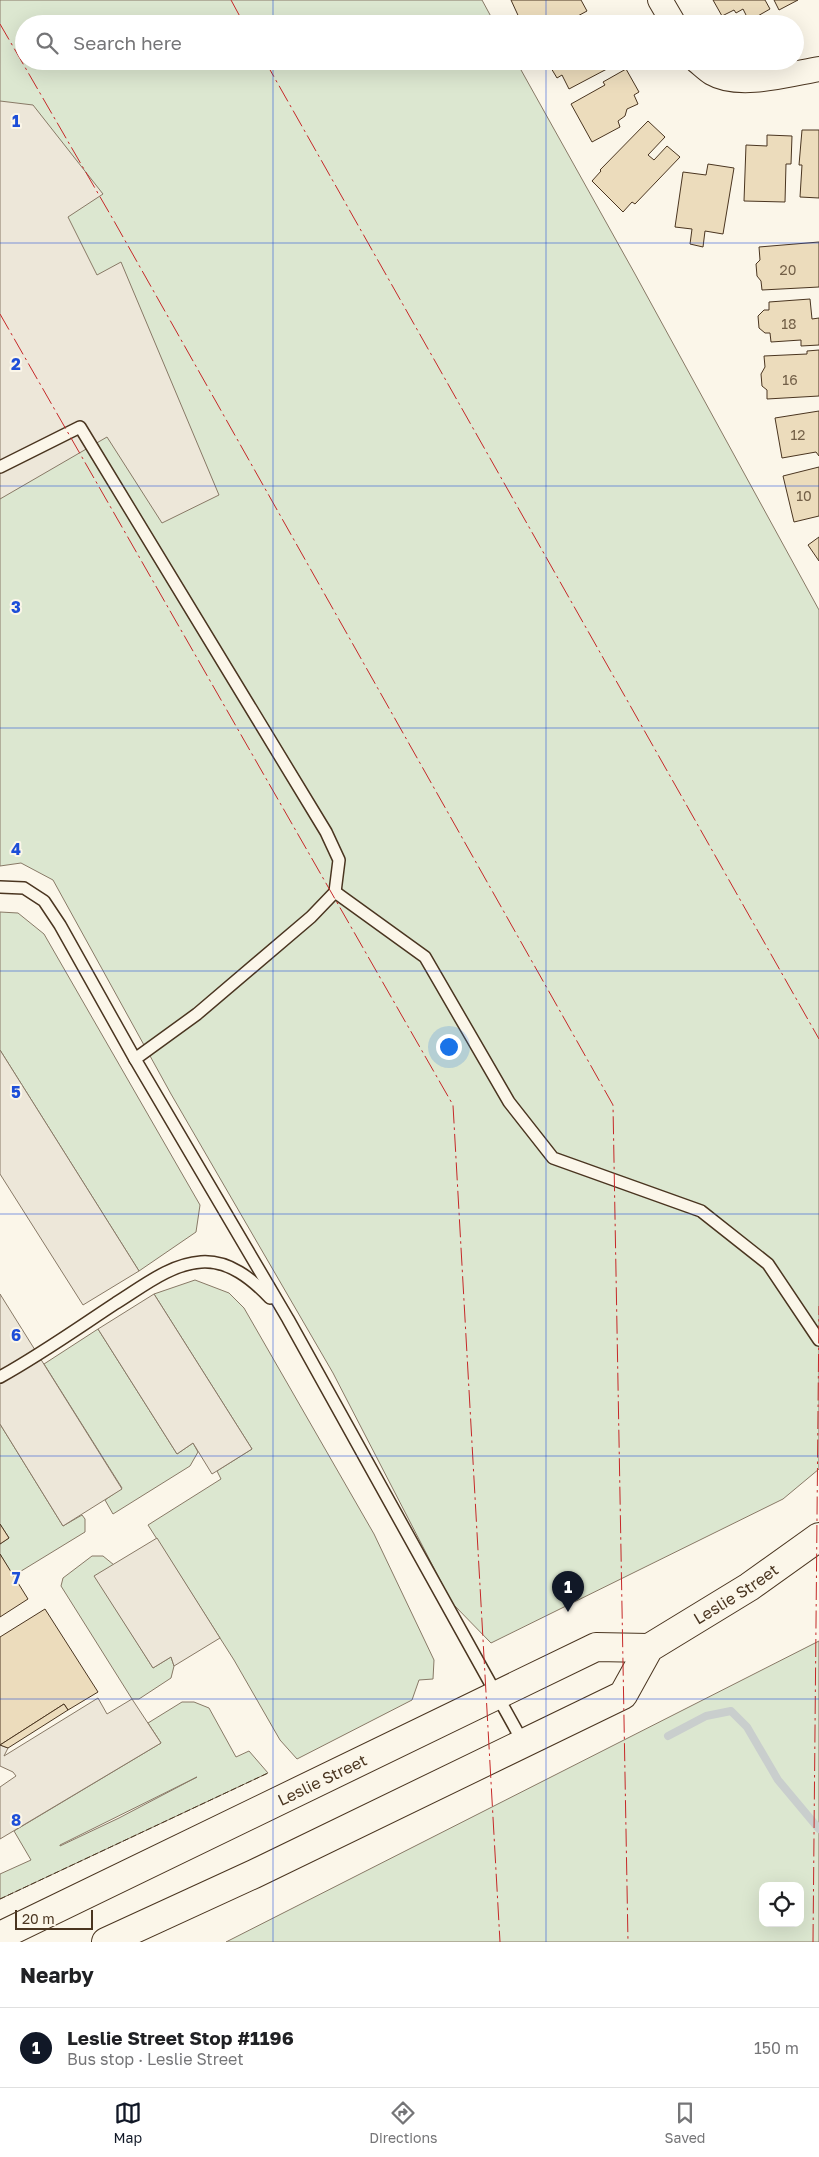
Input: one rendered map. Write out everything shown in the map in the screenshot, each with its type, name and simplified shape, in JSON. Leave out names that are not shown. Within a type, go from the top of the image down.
[{"type":"main road","name":"Leslie Street","points":[[0,1936],[596,1646],[649,1648],[749,1588],[819,1537]]},
{"type":"main road","points":[[106,1942],[524,1744],[623,1695],[649,1648]]},
{"type":"street","points":[[660,0],[669,15]]},
{"type":"street","points":[[708,70],[713,74],[726,78],[750,80],[819,69]]},
{"type":"lane","points":[[0,467],[80,426],[326,832],[339,860],[335,892],[311,917],[197,1014],[135,1059]]},
{"type":"lane","points":[[0,887],[24,888],[44,901],[60,925],[135,1059],[288,1319],[524,1744]]},
{"type":"lane","points":[[335,892],[426,957],[509,1102],[554,1158],[701,1211],[768,1264],[819,1340]]},
{"type":"lane","points":[[0,1377],[182,1265],[203,1262],[223,1265],[241,1273],[258,1285],[288,1319]]},
{"type":"green space","points":[[0,0],[482,0],[490,15],[15,15],[15,70],[521,70],[819,610],[819,1469],[783,1499],[491,1643],[452,1603],[333,1373],[171,1094],[53,880],[21,863],[0,866]]},
{"type":"green space","points":[[0,912],[18,913],[44,934],[200,1205],[196,1232],[139,1271],[0,1050]]},
{"type":"green space","points":[[195,1280],[229,1293],[244,1308],[374,1534],[434,1660],[433,1679],[419,1680],[412,1700],[297,1759],[280,1740],[234,1660],[148,1525],[221,1479],[217,1471],[252,1449],[154,1294]]},
{"type":"green space","points":[[98,1329],[177,1454],[193,1443],[198,1452],[190,1466],[113,1514],[105,1500],[122,1488],[44,1364]]},
{"type":"green space","points":[[0,1424],[63,1526],[82,1515],[85,1519],[85,1532],[13,1576],[0,1554],[0,1544],[9,1538],[0,1524]]},
{"type":"green space","points":[[92,1556],[103,1556],[114,1565],[95,1576],[153,1668],[171,1657],[174,1666],[171,1678],[139,1699],[132,1699],[61,1586],[63,1578]]},
{"type":"green space","points":[[819,1641],[819,1942],[226,1942]]},
{"type":"green space","points":[[182,1702],[194,1702],[209,1708],[236,1757],[249,1751],[268,1773],[0,1899],[0,1874],[31,1860],[14,1831],[161,1743],[148,1723]],"holes":[[[197,1777],[119,1818],[60,1846]]]},
{"type":"shaded area","points":[[0,101],[33,105],[103,194],[68,217],[97,275],[121,262],[219,495],[162,523],[107,437],[0,499]]},
{"type":"shaded area","points":[[0,1050],[139,1271],[83,1305],[0,1174]]},
{"type":"shaded area","points":[[0,1294],[122,1489],[63,1526],[0,1424]]},
{"type":"shaded area","points":[[154,1294],[252,1449],[212,1474],[193,1443],[177,1454],[98,1329]]},
{"type":"shaded area","points":[[157,1538],[220,1638],[174,1666],[171,1657],[153,1668],[94,1576]]},
{"type":"shaded area","points":[[98,1698],[107,1714],[132,1699],[161,1743],[0,1839],[0,1787],[16,1776],[13,1772],[0,1766],[0,1745],[8,1748],[4,1756]]},
{"type":"building","points":[[511,0],[581,0],[587,11],[580,15],[518,15]]},
{"type":"building","points":[[713,0],[765,0],[770,9],[760,15],[746,15],[743,9],[736,13],[734,10],[721,15]]},
{"type":"building","points":[[774,0],[798,0],[779,10]]},
{"type":"building","points":[[552,70],[605,70],[569,89],[562,75],[557,78]]},
{"type":"building","points":[[627,70],[639,92],[634,95],[638,104],[627,109],[625,116],[618,121],[620,127],[592,142],[571,104],[605,85],[603,82]]},
{"type":"building","points":[[648,121],[665,137],[648,155],[654,160],[667,146],[680,157],[635,204],[632,202],[623,212],[592,181],[600,170]]},
{"type":"building","points":[[802,130],[819,130],[819,198],[800,197],[802,165],[799,165]]},
{"type":"building","points":[[767,135],[792,136],[791,164],[786,164],[785,202],[744,201],[746,145],[767,146]]},
{"type":"building","points":[[708,164],[734,168],[723,234],[705,231],[703,247],[690,244],[692,229],[675,227],[683,172],[706,175]]},
{"type":"building","points":[[819,242],[819,287],[762,290],[761,281],[757,276],[756,264],[760,260],[759,247]]},
{"type":"building","points":[[810,299],[812,319],[819,318],[819,345],[801,346],[801,340],[771,342],[770,333],[765,333],[759,328],[758,316],[764,310],[769,310],[769,302]]},
{"type":"building","points":[[819,350],[819,396],[767,399],[767,390],[762,386],[761,374],[765,367],[764,356],[807,354],[807,351]]},
{"type":"building","points":[[819,411],[819,456],[816,452],[782,458],[775,418]]},
{"type":"building","points":[[819,467],[819,516],[794,522],[783,476]]},
{"type":"building","points":[[819,537],[819,561],[808,545]]},
{"type":"building","points":[[0,1524],[9,1538],[0,1544]]},
{"type":"building","points":[[0,1554],[28,1599],[0,1617]]},
{"type":"building","points":[[45,1609],[98,1692],[68,1710],[64,1704],[0,1745],[0,1637]]},
{"type":"building","points":[[64,1704],[68,1710],[8,1748],[0,1745]]},
{"type":"waterway","points":[[668,1736],[706,1716],[731,1711],[747,1727],[778,1780],[819,1829]]},
{"type":"fence","points":[[0,1899],[268,1773]]},
{"type":"power","points":[[231,0],[239,15]]},
{"type":"power","points":[[0,24],[15,50]]},
{"type":"power","points":[[27,70],[114,221],[613,1105],[628,1942]]},
{"type":"power","points":[[270,70],[819,1039]]},
{"type":"power","points":[[0,314],[453,1105],[500,1942]]},
{"type":"power","points":[[813,1942],[819,1306]]},
{"type":"place","name":"Leslie Street Stop #1196","points":[[568,1612]]}]
